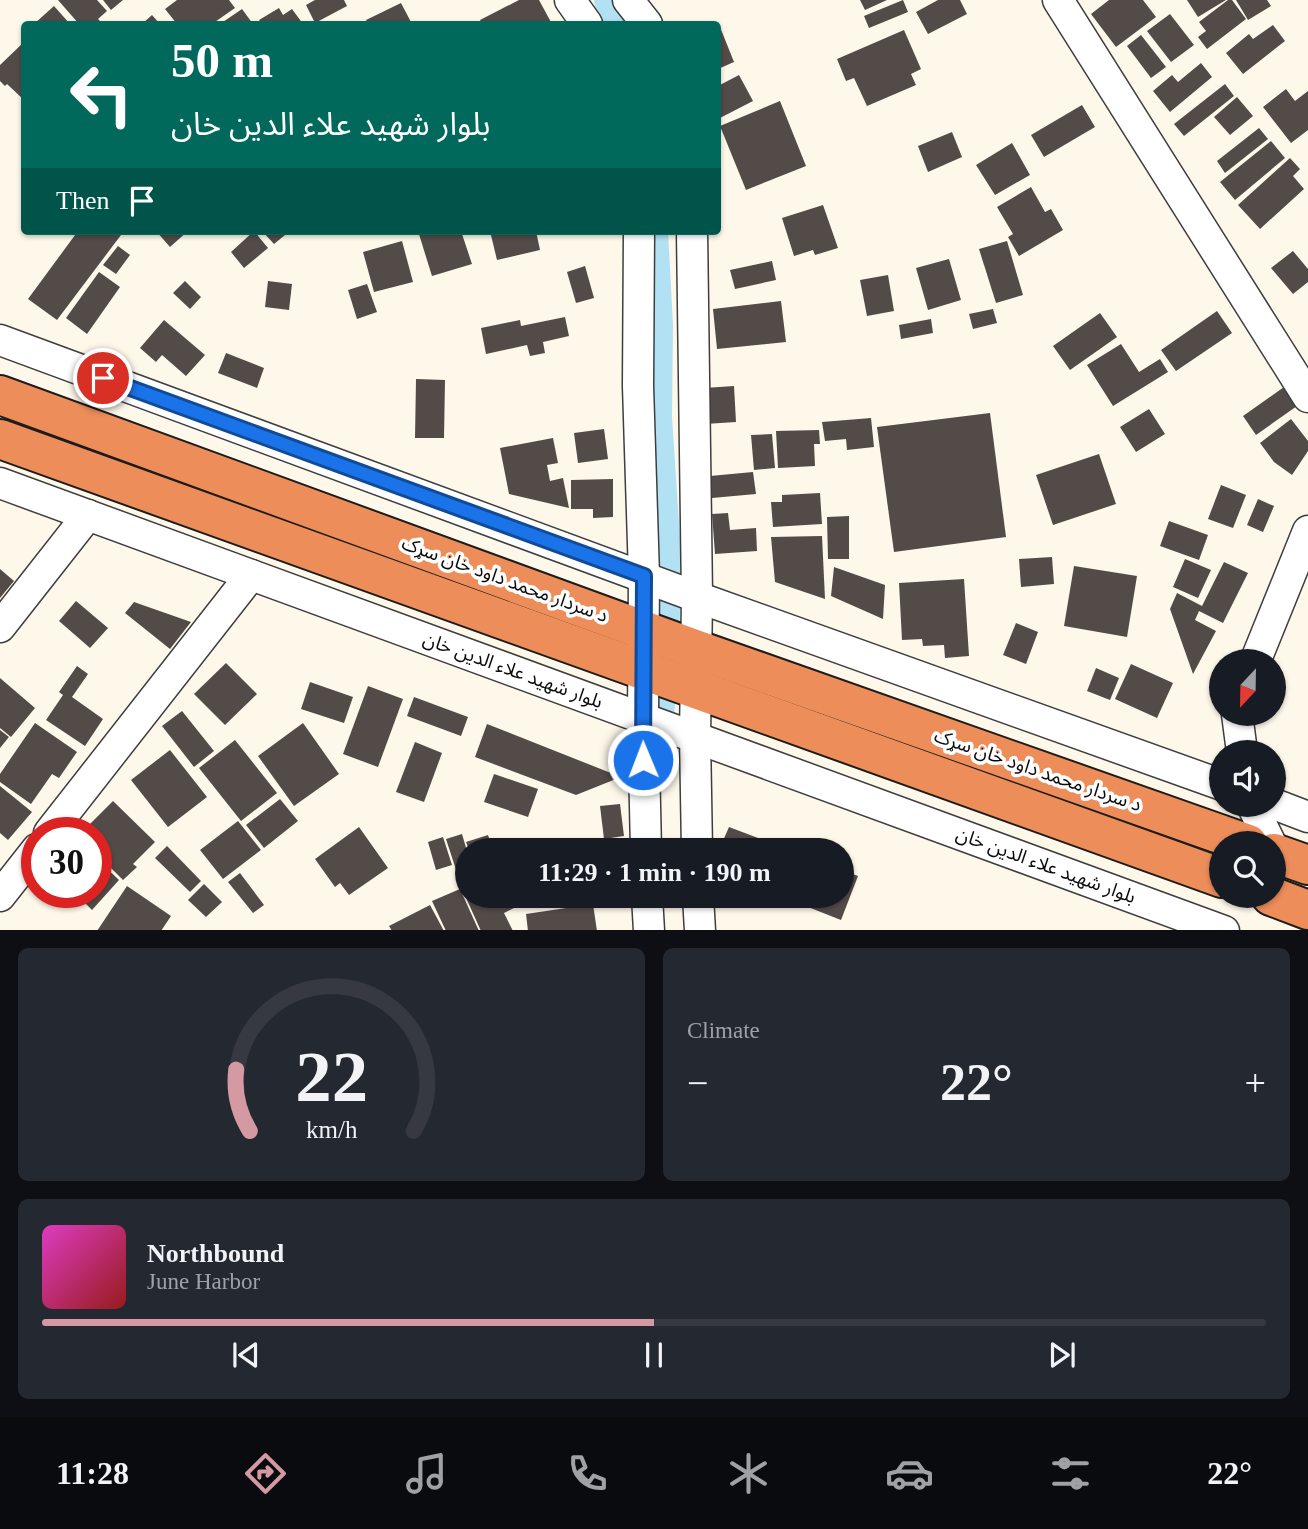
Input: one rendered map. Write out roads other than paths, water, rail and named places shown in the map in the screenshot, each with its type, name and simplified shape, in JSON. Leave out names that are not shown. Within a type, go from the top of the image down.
[{"type":"highway","name":"د سردار محمد داود خان سړک","points":[[0,395],[695,649],[1212,831]]},
{"type":"highway","name":"د سردار محمد داود خان سړک","points":[[0,439],[1209,873]]},
{"type":"highway","points":[[1286,902],[1308,910]]},
{"type":"street","points":[[570,0],[585,21]]},
{"type":"street","points":[[628,0],[645,21]]},
{"type":"street","points":[[1058,0],[1308,397]]},
{"type":"street","points":[[639,235],[638,386],[644,576],[646,838]]},
{"type":"street","points":[[692,235],[697,838]]},
{"type":"street","points":[[0,340],[696,597],[1209,780]]},
{"type":"street","name":"بلوار شهید علاء الدین خان","points":[[0,483],[1224,930]]},
{"type":"street","points":[[0,627],[88,515]]},
{"type":"street","points":[[1260,649],[1308,531]]},
{"type":"street","points":[[62,817],[251,575]]},
{"type":"street","points":[[1286,809],[1308,817]]},
{"type":"street","points":[[0,896],[21,869]]},
{"type":"street","points":[[648,908],[649,930]]},
{"type":"street","points":[[699,908],[700,930]]},
{"type":"waterway","points":[[608,0],[616,21]]},
{"type":"waterway","points":[[654,235],[659,326],[658,417],[667,554],[665,663],[657,746]]}]
